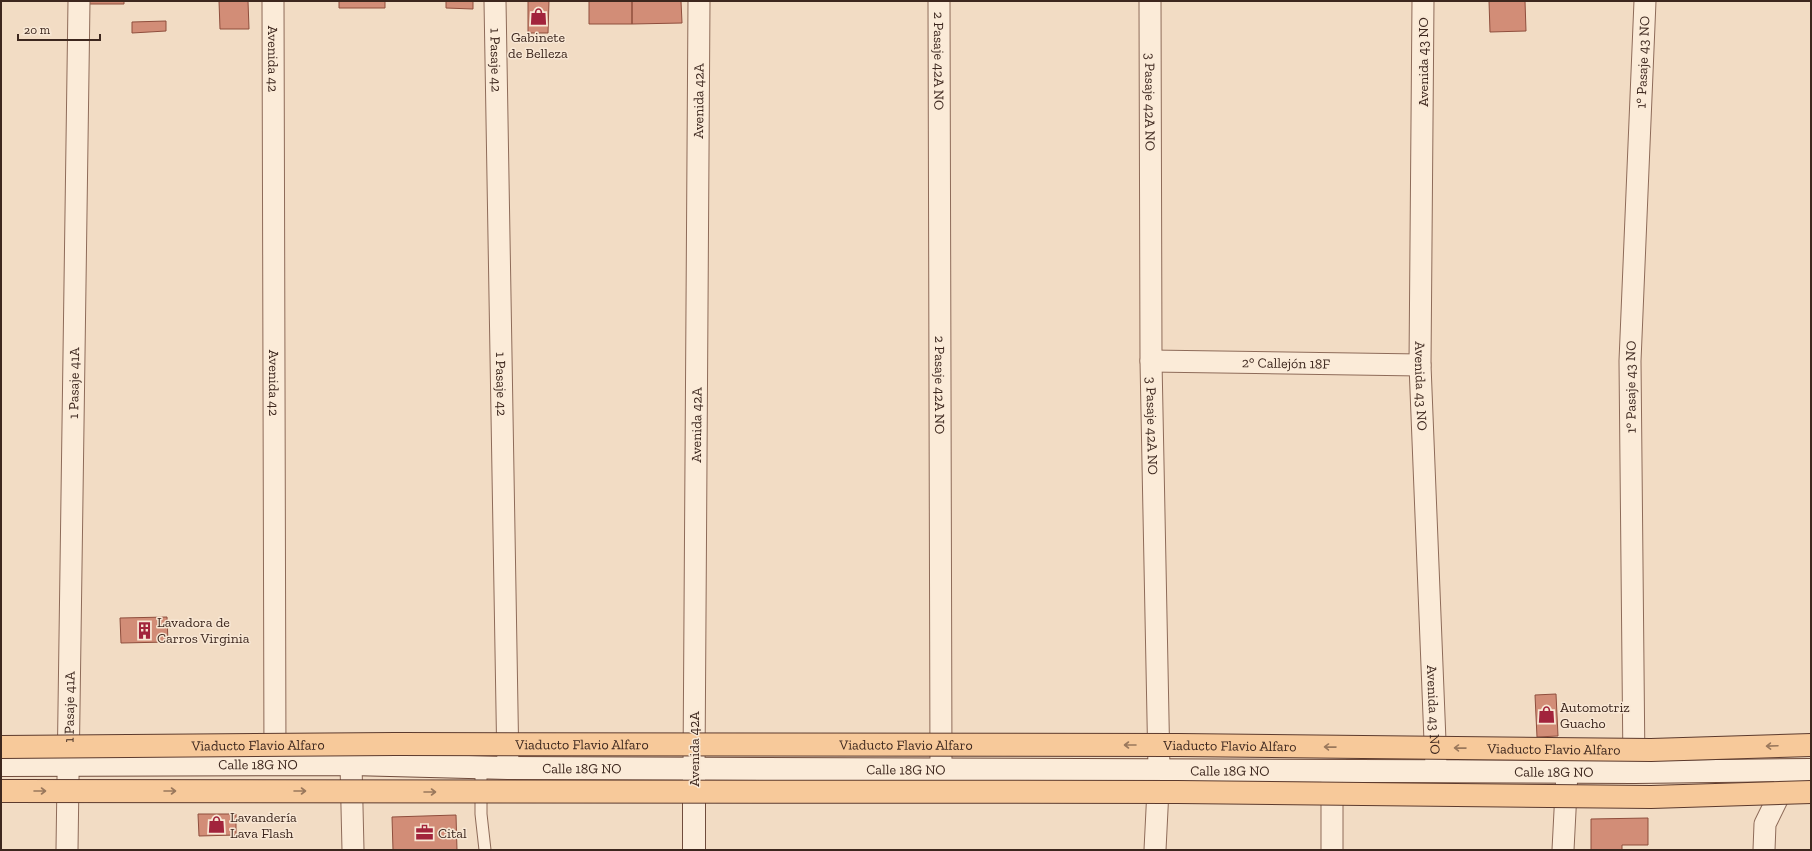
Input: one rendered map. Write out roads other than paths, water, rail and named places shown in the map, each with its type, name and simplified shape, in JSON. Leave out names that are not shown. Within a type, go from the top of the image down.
[{"type":"main road","name":"Viaducto Flavio Alfaro","points":[[1,747],[388,744],[1178,745],[1651,750],[1811,745]]},
{"type":"main road","points":[[1,791],[1170,792],[1651,797],[1811,792]]},
{"type":"street","name":"1 Pasaje 41A","points":[[67,850],[67,764],[79,1]]},
{"type":"street","name":"Avenida 42","points":[[273,1],[275,765]]},
{"type":"street","name":"1 Pasaje 42","points":[[494,1],[508,768]]},
{"type":"street","name":"Avenida 42A","points":[[694,850],[698,1]]},
{"type":"street","name":"2 Pasaje 42A NO","points":[[939,1],[940,768]]},
{"type":"street","name":"3 Pasaje 42A NO","points":[[1150,1],[1151,361],[1159,769],[1155,850]]},
{"type":"street","name":"Avenida 43 NO","points":[[1423,1],[1420,365],[1436,771]]},
{"type":"street","name":"1° Pasaje 43 NO","points":[[1634,772],[1630,360],[1645,1]]},
{"type":"street","name":"2° Callejón 18F","points":[[1151,361],[1420,365]]},
{"type":"street","name":"Calle 18G NO","points":[[1,765],[351,764],[508,768],[940,768],[1567,772],[1801,771]]},
{"type":"street","points":[[351,764],[353,850]]},
{"type":"street","points":[[1332,770],[1332,850]]},
{"type":"street","points":[[1742,771],[1765,824],[1764,850]]},
{"type":"street","points":[[1765,824],[1801,771]]},
{"type":"street","points":[[1563,850],[1567,772]]},
{"type":"lane","points":[[481,767],[481,814],[485,850]]},
{"type":"place","name":"Gabinete de Belleza","points":[[538,17]]},
{"type":"place","name":"Lavadora de Carros Virginia","points":[[144,630]]},
{"type":"place","name":"Automotriz Guacho","points":[[1547,715]]},
{"type":"place","name":"Lavandería Lava Flash","points":[[217,825]]},
{"type":"place","name":"Cital","points":[[425,833]]}]
